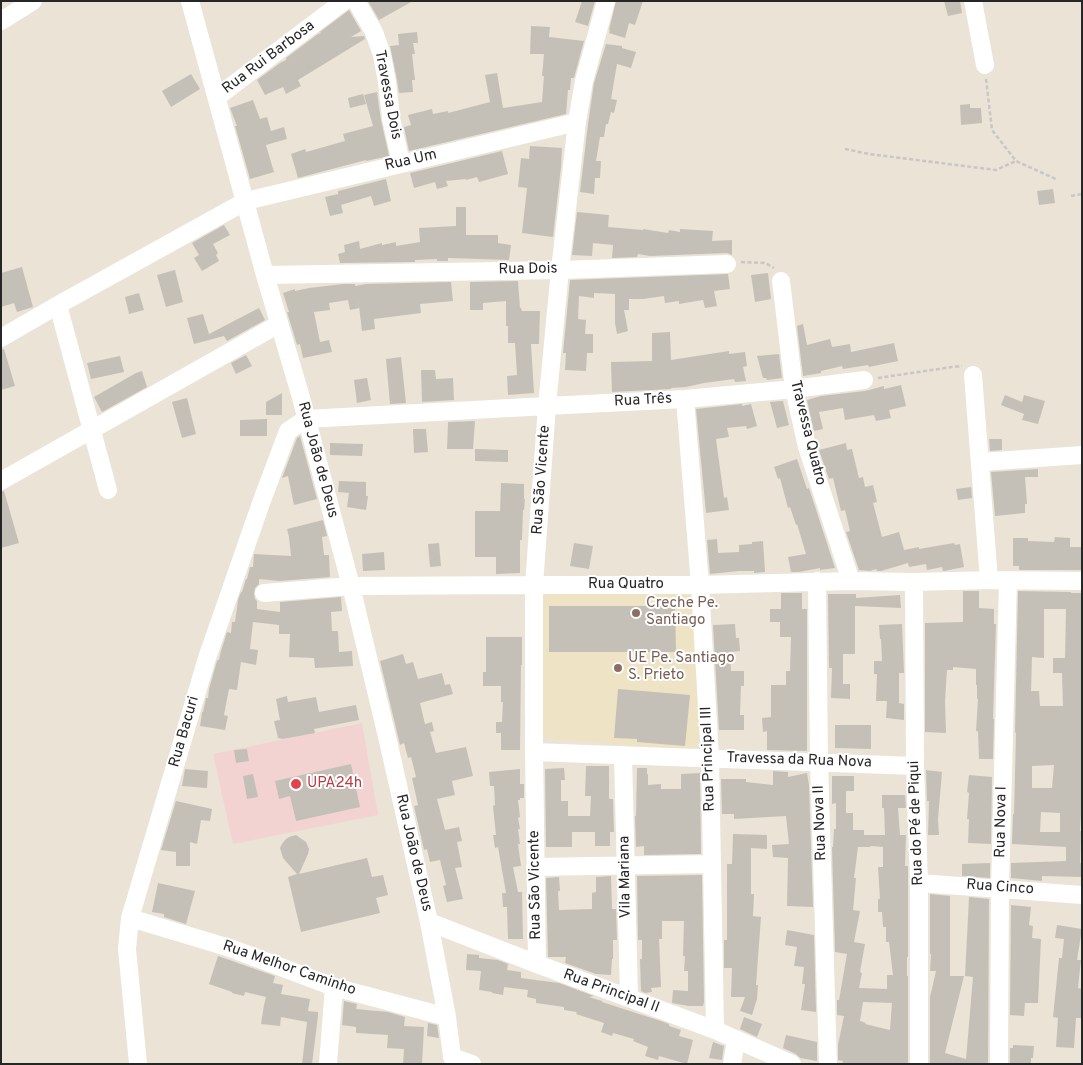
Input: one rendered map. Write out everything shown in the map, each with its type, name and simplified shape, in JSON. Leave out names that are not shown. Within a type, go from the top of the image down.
[{"type":"street","points":[[1,21],[33,1]]},
{"type":"street","name":"Rua João de Deus","points":[[190,1],[351,586],[429,922],[447,1017],[452,1057],[472,1064]]},
{"type":"street","name":"Rua Rui Barbosa","points":[[218,98],[344,1]]},
{"type":"street","name":"Travessa Dois","points":[[356,1],[374,32],[382,55],[391,118],[401,164]]},
{"type":"street","name":"Rua São Vicente","points":[[537,964],[534,585],[547,406],[577,122],[584,81],[606,1]]},
{"type":"street","points":[[973,1],[985,65]]},
{"type":"street","name":"Rua Um","points":[[1,338],[246,201],[577,122]]},
{"type":"street","name":"Rua Dois","points":[[266,275],[560,270],[727,264]]},
{"type":"street","name":"Travessa Quatro","points":[[781,281],[794,389],[807,447],[851,581]]},
{"type":"street","points":[[58,305],[108,490]]},
{"type":"street","points":[[1,482],[279,324]]},
{"type":"street","points":[[973,375],[989,580]]},
{"type":"street","name":"Rua Três","points":[[306,419],[685,399],[794,389],[864,380]]},
{"type":"street","name":"Rua Principal III","points":[[685,399],[700,585],[710,758],[715,1030]]},
{"type":"street","name":"Rua Bacuri","points":[[138,1064],[127,948],[130,918],[207,658],[260,503],[288,431],[306,419]]},
{"type":"street","points":[[981,462],[1082,455]]},
{"type":"street","name":"Rua Quatro","points":[[264,593],[351,586],[700,585],[817,581],[1082,581]]},
{"type":"street","name":"Rua Nova II","points":[[817,581],[819,762],[828,1064]]},
{"type":"street","name":"Rua Nova I","points":[[999,1064],[1000,888],[1008,581]]},
{"type":"street","name":"Rua do Pé de Piqui","points":[[914,582],[915,766],[919,883],[919,1064]]},
{"type":"street","name":"Travessa da Rua Nova","points":[[534,752],[915,766]]},
{"type":"street","name":"Vila Mariana","points":[[623,755],[629,998]]},
{"type":"street","points":[[535,867],[712,864]]},
{"type":"street","name":"Rua Cinco","points":[[919,883],[1082,895]]},
{"type":"street","name":"Rua Melhor Caminho","points":[[130,918],[230,948],[334,986],[447,1017]]},
{"type":"street","name":"Rua Principal II","points":[[429,922],[715,1030],[792,1064]]},
{"type":"street","points":[[328,1064],[334,986]]},
{"type":"street","points":[[732,1064],[736,1040]]},
{"type":"path","points":[[985,65],[992,130],[1016,161],[1056,179]]},
{"type":"path","points":[[845,149],[869,154],[996,170],[1016,161]]},
{"type":"path","points":[[1071,196],[1082,194]]},
{"type":"path","points":[[727,264],[747,262],[772,266],[779,273],[781,281]]},
{"type":"path","points":[[864,380],[959,366],[966,366],[973,375]]},
{"type":"shaded area","name":"UE Pe. Santiago S. Prieto","points":[[539,591],[687,593],[690,596],[692,601],[699,738],[697,744],[692,749],[546,738],[542,735]]},
{"type":"shaded area","name":"UPA24h","points":[[362,723],[378,815],[233,844],[213,754]]},
{"type":"building","points":[[368,1],[413,1],[379,20]]},
{"type":"building","points":[[582,1],[595,1],[588,26],[575,22]]},
{"type":"building","points":[[616,1],[643,1],[635,25],[629,23],[625,38],[609,33]]},
{"type":"building","points":[[944,1],[960,1],[962,13],[948,16]]},
{"type":"building","points":[[349,10],[361,31],[351,37],[364,36],[365,39],[298,80],[301,86],[286,94],[283,87],[265,95],[257,80],[286,60],[286,58]]},
{"type":"building","points":[[531,26],[550,27],[549,37],[584,41],[574,78],[571,78],[570,90],[568,90],[566,114],[409,151],[404,127],[411,125],[408,115],[432,109],[433,114],[448,111],[448,113],[490,102],[485,75],[497,73],[503,108],[542,102],[544,54],[530,54]]},
{"type":"building","points":[[417,32],[418,43],[413,43],[415,54],[412,54],[415,80],[412,80],[413,92],[399,93],[390,46],[399,45],[398,34]]},
{"type":"building","points":[[606,44],[622,46],[622,48],[636,52],[631,68],[617,64],[611,99],[617,100],[614,113],[611,112],[608,124],[606,124],[604,137],[600,137],[596,161],[601,161],[600,178],[595,178],[594,194],[580,192],[594,83]]},
{"type":"building","points":[[191,74],[200,89],[171,107],[162,91]]},
{"type":"building","points":[[377,92],[389,156],[366,160],[298,178],[291,154],[305,149],[306,152],[345,141],[343,134],[373,126],[364,95]]},
{"type":"building","points":[[363,94],[366,104],[350,108],[348,98]]},
{"type":"building","points":[[253,100],[260,119],[267,117],[271,131],[284,127],[287,139],[266,145],[274,172],[250,179],[235,126],[237,126],[230,108]]},
{"type":"building","points":[[970,104],[970,108],[981,108],[982,123],[961,125],[960,105]]},
{"type":"building","points":[[530,146],[562,148],[553,237],[522,233],[527,188],[518,187],[521,158],[529,159]]},
{"type":"building","points":[[502,151],[508,174],[479,182],[477,177],[466,180],[446,181],[448,186],[437,189],[435,182],[414,188],[410,173]]},
{"type":"building","points":[[386,179],[391,201],[374,206],[371,196],[341,205],[343,213],[330,216],[325,197],[338,194],[338,191]]},
{"type":"building","points":[[1053,189],[1055,203],[1039,205],[1037,191]]},
{"type":"building","points":[[456,207],[466,207],[466,235],[498,235],[498,243],[511,245],[509,260],[448,258],[448,261],[437,261],[437,259],[415,260],[415,262],[340,263],[338,254],[345,252],[344,245],[359,241],[360,249],[382,243],[382,245],[396,242],[396,246],[420,242],[419,228],[456,226]]},
{"type":"building","points":[[577,212],[609,215],[608,227],[668,233],[669,230],[680,232],[680,229],[713,231],[712,241],[732,240],[732,255],[727,253],[650,256],[638,254],[637,257],[612,258],[613,245],[593,243],[592,256],[572,255]]},
{"type":"building","points":[[224,225],[230,235],[213,244],[218,253],[216,255],[219,261],[202,271],[194,258],[199,255],[192,243]]},
{"type":"building","points":[[22,267],[33,307],[17,312],[14,303],[1,307],[1,273]]},
{"type":"building","points":[[175,270],[183,302],[166,307],[157,275]]},
{"type":"building","points":[[768,273],[771,299],[755,302],[751,275]]},
{"type":"building","points":[[728,274],[730,289],[714,291],[717,306],[705,308],[703,300],[679,304],[679,301],[665,303],[664,296],[629,299],[629,310],[624,310],[628,331],[617,334],[615,294],[594,293],[594,298],[579,296],[578,319],[586,320],[585,334],[593,334],[593,353],[587,353],[586,371],[565,370],[566,353],[563,353],[570,280]]},
{"type":"building","points":[[518,281],[520,308],[522,311],[540,311],[539,344],[531,344],[534,393],[508,395],[507,376],[517,375],[515,343],[508,343],[506,301],[483,303],[483,310],[470,310],[470,282]]},
{"type":"building","points":[[451,282],[453,301],[420,304],[421,313],[374,319],[375,329],[362,331],[358,298],[359,308],[350,310],[348,300],[329,303],[330,310],[314,312],[320,342],[329,340],[332,352],[303,358],[300,344],[297,345],[283,293],[295,289],[295,291],[343,284],[355,284],[355,286],[366,284]]},
{"type":"building","points":[[139,293],[144,310],[129,314],[125,297]]},
{"type":"building","points":[[259,308],[265,320],[227,341],[224,336],[194,344],[187,318],[203,314],[209,334]]},
{"type":"building","points":[[803,324],[807,345],[830,339],[832,347],[850,344],[851,352],[894,343],[898,361],[869,367],[868,365],[843,369],[842,366],[821,371],[821,373],[803,376],[797,326]]},
{"type":"building","points":[[670,332],[671,360],[729,351],[729,354],[745,352],[747,366],[743,367],[746,381],[735,382],[734,379],[671,389],[612,392],[611,362],[652,361],[652,333]]},
{"type":"building","points":[[4,349],[15,386],[1,390],[1,350]]},
{"type":"building","points":[[779,354],[782,378],[767,380],[763,378],[757,356]]},
{"type":"building","points":[[246,355],[252,366],[236,374],[231,363]]},
{"type":"building","points":[[120,356],[124,372],[91,379],[87,363]]},
{"type":"building","points":[[401,357],[406,403],[390,404],[386,359]]},
{"type":"building","points":[[421,370],[435,370],[436,379],[453,378],[454,400],[422,402]]},
{"type":"building","points":[[142,371],[147,387],[102,412],[94,397]]},
{"type":"building","points":[[367,378],[371,400],[357,403],[354,380]]},
{"type":"building","points":[[901,385],[906,406],[889,410],[891,418],[876,421],[874,415],[845,420],[843,408],[819,412],[823,429],[814,431],[807,400],[821,396],[865,391],[884,386],[884,389]]},
{"type":"building","points":[[282,393],[282,415],[266,415],[266,402]]},
{"type":"building","points":[[1005,395],[1022,402],[1024,395],[1045,401],[1038,424],[1022,420],[1024,414],[1001,405]]},
{"type":"building","points":[[187,398],[196,434],[182,438],[172,402]]},
{"type":"building","points":[[783,401],[789,425],[777,428],[770,402]]},
{"type":"building","points":[[742,404],[742,406],[751,404],[757,426],[747,429],[746,426],[727,428],[729,437],[716,439],[724,498],[727,497],[729,510],[706,513],[696,409]]},
{"type":"building","points":[[267,419],[267,436],[240,436],[240,420]]},
{"type":"building","points":[[475,421],[473,449],[447,449],[448,422]]},
{"type":"building","points":[[413,429],[426,429],[428,452],[414,453]]},
{"type":"building","points":[[300,436],[317,499],[294,505],[288,476],[282,478],[297,438]]},
{"type":"building","points":[[989,439],[1002,439],[1002,450],[990,451]]},
{"type":"building","points":[[330,443],[363,444],[362,456],[330,455]]},
{"type":"building","points":[[846,443],[847,450],[852,449],[859,478],[863,477],[865,487],[873,485],[877,502],[873,503],[882,537],[899,532],[904,550],[954,543],[955,545],[960,544],[964,567],[944,571],[942,567],[927,570],[926,564],[909,567],[908,563],[881,571],[876,569],[870,571],[859,570],[846,532],[850,531],[845,510],[841,511],[833,478],[829,479],[819,450]]},
{"type":"building","points":[[475,449],[508,450],[508,462],[475,461]]},
{"type":"building","points":[[797,459],[807,489],[809,488],[835,568],[791,572],[788,557],[806,554],[797,524],[790,507],[788,508],[780,478],[778,479],[774,467]]},
{"type":"building","points":[[1038,469],[1038,477],[1025,477],[1027,504],[1025,504],[1025,513],[995,516],[991,472]]},
{"type":"building","points":[[339,481],[366,482],[366,496],[368,496],[366,510],[347,507],[349,493],[338,492]]},
{"type":"building","points":[[501,483],[524,484],[525,499],[522,540],[520,540],[520,573],[496,574],[496,557],[475,557],[475,511],[500,511]]},
{"type":"building","points":[[971,487],[972,498],[958,500],[956,489]]},
{"type":"building","points":[[4,491],[19,543],[1,548],[1,492]]},
{"type":"building","points":[[323,520],[327,536],[322,537],[324,555],[329,555],[330,577],[280,581],[259,579],[259,584],[255,588],[254,594],[257,601],[257,609],[280,612],[280,602],[341,597],[342,611],[331,612],[332,631],[338,631],[339,652],[352,651],[353,666],[315,668],[314,658],[289,657],[290,634],[279,634],[279,625],[253,622],[250,649],[258,650],[256,665],[241,662],[237,690],[229,689],[224,715],[228,716],[225,730],[200,726],[202,712],[206,698],[208,698],[217,661],[219,660],[227,632],[231,633],[232,622],[235,622],[238,600],[250,567],[253,567],[254,554],[291,556],[287,529]]},
{"type":"building","points":[[1055,537],[1070,538],[1070,547],[1082,547],[1082,570],[1019,570],[1019,566],[1013,566],[1013,538],[1028,538],[1028,541],[1054,542]]},
{"type":"building","points":[[717,539],[718,553],[739,552],[739,545],[763,541],[765,572],[739,571],[710,574],[707,540]]},
{"type":"building","points":[[439,543],[441,566],[430,567],[428,544]]},
{"type":"building","points":[[574,543],[593,546],[589,569],[570,566]]},
{"type":"building","points":[[384,552],[385,570],[363,571],[362,554]]},
{"type":"building","points":[[963,591],[979,591],[979,608],[994,609],[994,624],[996,624],[993,759],[979,759],[978,731],[976,731],[978,699],[976,669],[953,667],[953,670],[947,670],[945,701],[946,733],[925,732],[925,623],[963,622]]},
{"type":"building","points":[[1018,591],[1082,593],[1082,798],[1080,863],[1082,863],[1082,877],[1042,876],[1042,881],[1011,878],[1011,863],[1066,861],[1066,847],[1012,844]],"holes":[[[1044,609],[1066,609],[1065,658],[1053,658],[1053,673],[1062,673],[1063,706],[1040,706],[1039,691],[1031,691],[1032,657],[1044,658]],[[1054,765],[1052,788],[1032,788],[1032,766]],[[1041,812],[1060,813],[1060,832],[1040,832]]]},
{"type":"building","points":[[781,593],[802,593],[802,609],[807,609],[807,751],[767,750],[767,731],[763,732],[762,718],[771,717],[771,685],[786,685],[786,671],[790,671],[791,637],[780,637],[780,622],[770,622],[770,609],[781,609]]},
{"type":"building","points":[[828,594],[856,594],[856,598],[900,595],[901,608],[855,606],[855,654],[843,654],[843,684],[850,684],[850,699],[831,698],[832,668],[829,668]]},
{"type":"building","points":[[549,606],[675,606],[676,652],[549,652]]},
{"type":"building","points":[[735,624],[736,638],[739,638],[740,651],[730,652],[731,671],[744,671],[744,686],[741,686],[740,715],[744,715],[744,730],[719,730],[713,625]]},
{"type":"building","points":[[902,624],[904,673],[899,673],[899,703],[904,704],[904,720],[886,718],[887,701],[876,701],[877,674],[874,674],[874,661],[882,661],[879,625]]},
{"type":"building","points":[[486,637],[522,637],[520,750],[501,750],[501,733],[496,733],[496,722],[502,722],[503,702],[501,702],[501,686],[483,686],[483,672],[486,672]]},
{"type":"building","points":[[403,654],[406,664],[413,662],[418,679],[442,673],[445,685],[450,684],[453,694],[420,703],[425,724],[432,722],[434,731],[430,732],[436,753],[466,747],[473,776],[452,781],[455,795],[437,799],[445,830],[459,827],[462,841],[457,842],[462,867],[455,868],[463,899],[447,902],[443,886],[446,885],[440,860],[430,862],[427,849],[424,850],[414,806],[418,805],[412,778],[416,777],[411,757],[408,758],[404,743],[400,745],[380,661]]},
{"type":"building","points":[[618,689],[690,695],[685,746],[637,742],[637,739],[614,738]]},
{"type":"building","points":[[287,696],[288,702],[316,697],[319,712],[356,705],[359,720],[314,729],[315,733],[283,739],[278,738],[274,721],[280,720],[276,699]]},
{"type":"building","points":[[835,725],[871,725],[871,749],[835,748]]},
{"type":"building","points":[[247,749],[249,761],[236,763],[234,750]]},
{"type":"building","points":[[351,764],[360,807],[296,821],[290,796],[279,799],[275,781]]},
{"type":"building","points":[[586,766],[609,766],[609,799],[613,799],[614,832],[610,832],[610,846],[595,846],[595,832],[572,832],[572,847],[546,847],[545,769],[564,768],[565,780],[561,780],[561,801],[568,801],[568,816],[590,816],[591,796],[585,796]]},
{"type":"building","points":[[637,768],[647,768],[648,785],[661,784],[661,789],[681,789],[681,774],[700,773],[701,854],[644,855],[644,846],[636,847]]},
{"type":"building","points":[[185,769],[208,771],[207,788],[182,786]]},
{"type":"building","points":[[520,769],[520,784],[524,784],[524,798],[518,800],[520,844],[518,844],[521,866],[513,867],[518,892],[522,892],[523,939],[508,939],[507,907],[503,907],[502,893],[506,893],[498,847],[495,848],[493,835],[496,835],[493,806],[495,805],[494,786],[490,786],[489,772]]},
{"type":"building","points":[[926,770],[942,772],[938,819],[939,835],[928,835],[929,801],[927,801]]},
{"type":"building","points":[[773,771],[788,772],[788,777],[807,773],[813,907],[787,906],[788,858],[773,857],[772,845],[789,844],[786,816],[734,819],[734,814],[722,814],[721,779],[746,779],[746,782],[773,785]]},
{"type":"building","points":[[253,774],[258,797],[247,799],[243,776]]},
{"type":"building","points":[[969,775],[992,777],[991,844],[968,843],[969,793],[967,792]]},
{"type":"building","points":[[832,776],[854,776],[854,791],[846,791],[846,813],[853,813],[853,830],[864,830],[864,835],[885,835],[882,795],[905,795],[906,808],[898,808],[900,835],[906,835],[905,866],[908,866],[908,1064],[842,1064],[843,1061],[838,1060],[838,1045],[844,1016],[837,1015],[837,1000],[839,1000],[847,954],[835,952],[832,847],[834,829],[836,829],[836,803],[832,804]],"holes":[[[858,847],[883,847],[883,867],[878,867],[880,899],[878,899],[878,912],[882,912],[883,927],[886,927],[886,942],[889,942],[893,975],[887,975],[887,989],[859,988],[865,944],[854,942],[860,911],[853,910],[856,878],[854,878]],[[863,1002],[892,1003],[890,1030],[860,1021]]]},
{"type":"building","points":[[176,801],[212,809],[210,821],[201,820],[197,844],[190,842],[190,866],[176,866],[176,852],[161,850]]},
{"type":"building","points":[[733,834],[767,835],[767,849],[751,848],[751,894],[754,894],[753,916],[761,917],[756,985],[758,985],[757,999],[752,1015],[740,1011],[745,997],[731,997],[732,968],[724,968],[724,940],[727,940],[727,864],[732,864]]},
{"type":"building","points":[[296,835],[306,842],[309,849],[299,874],[367,858],[372,877],[383,875],[388,895],[376,898],[380,913],[301,932],[288,877],[297,874],[283,858],[280,848],[285,840]]},
{"type":"building","points":[[990,863],[990,878],[962,876],[962,864]]},
{"type":"building","points":[[702,875],[704,1002],[703,1006],[689,1006],[672,1003],[673,990],[688,991],[688,971],[684,971],[685,956],[683,956],[684,921],[662,921],[662,939],[659,939],[661,987],[651,988],[652,992],[645,993],[641,991],[640,959],[642,959],[642,940],[638,940],[637,876]]},
{"type":"building","points":[[611,876],[612,909],[616,909],[617,940],[613,940],[611,975],[596,974],[565,963],[566,957],[548,957],[546,878],[559,877],[559,910],[592,909],[592,893],[596,892],[596,877]]},
{"type":"building","points":[[158,883],[195,891],[186,924],[164,917],[164,914],[152,912]]},
{"type":"building","points":[[930,894],[950,896],[950,976],[964,976],[945,1053],[966,1059],[973,977],[965,976],[969,897],[989,899],[988,1064],[930,1064],[930,997],[936,971],[930,971]]},
{"type":"building","points":[[1011,905],[1031,907],[1029,925],[1033,926],[1032,938],[1041,939],[1038,1003],[1025,1003],[1024,1016],[1010,1015]]},
{"type":"building","points":[[1057,925],[1082,929],[1077,960],[1081,960],[1078,988],[1082,989],[1081,1018],[1076,1018],[1074,1048],[1056,1047],[1058,1018],[1053,1017],[1059,958],[1062,958],[1064,939],[1055,938]]},
{"type":"building","points":[[787,930],[814,935],[816,1012],[801,1010],[805,984],[802,984],[804,967],[794,966],[797,947],[785,945]]},
{"type":"building","points":[[467,954],[479,955],[479,958],[498,960],[508,964],[507,970],[521,972],[521,978],[559,983],[594,996],[589,997],[661,1021],[681,1030],[679,1036],[693,1040],[687,1064],[659,1056],[658,1060],[645,1056],[648,1047],[633,1041],[634,1039],[613,1033],[612,1036],[601,1032],[604,1023],[576,1014],[577,1012],[564,1010],[564,1007],[536,1003],[536,999],[527,997],[528,990],[504,987],[503,995],[479,990],[481,971],[466,970]]},
{"type":"building","points":[[218,956],[275,976],[273,983],[283,985],[281,994],[310,999],[308,1011],[318,1012],[312,1064],[302,1064],[307,1022],[281,1017],[280,1026],[261,1024],[266,997],[245,992],[244,996],[209,984]]},
{"type":"building","points":[[344,1001],[357,1004],[356,1009],[388,1012],[405,1017],[404,1026],[424,1027],[422,1064],[403,1064],[404,1049],[387,1048],[388,1035],[356,1033],[356,1027],[342,1025]]},
{"type":"building","points":[[744,1017],[762,1024],[757,1037],[740,1029]]},
{"type":"building","points":[[428,1023],[437,1025],[439,1038],[427,1036]]},
{"type":"building","points":[[786,1035],[817,1042],[817,1061],[800,1058],[783,1048]]},
{"type":"building","points":[[713,1042],[724,1046],[722,1060],[709,1058]]},
{"type":"building","points":[[1013,1045],[1034,1046],[1031,1064],[1010,1064],[1010,1048],[1013,1048]]},
{"type":"place","name":"Creche Pe. Santiago","points":[[636,613]]},
{"type":"place","name":"UE Pe. Santiago S. Prieto","points":[[618,668]]},
{"type":"place","name":"UPA24h","points":[[296,784]]}]
